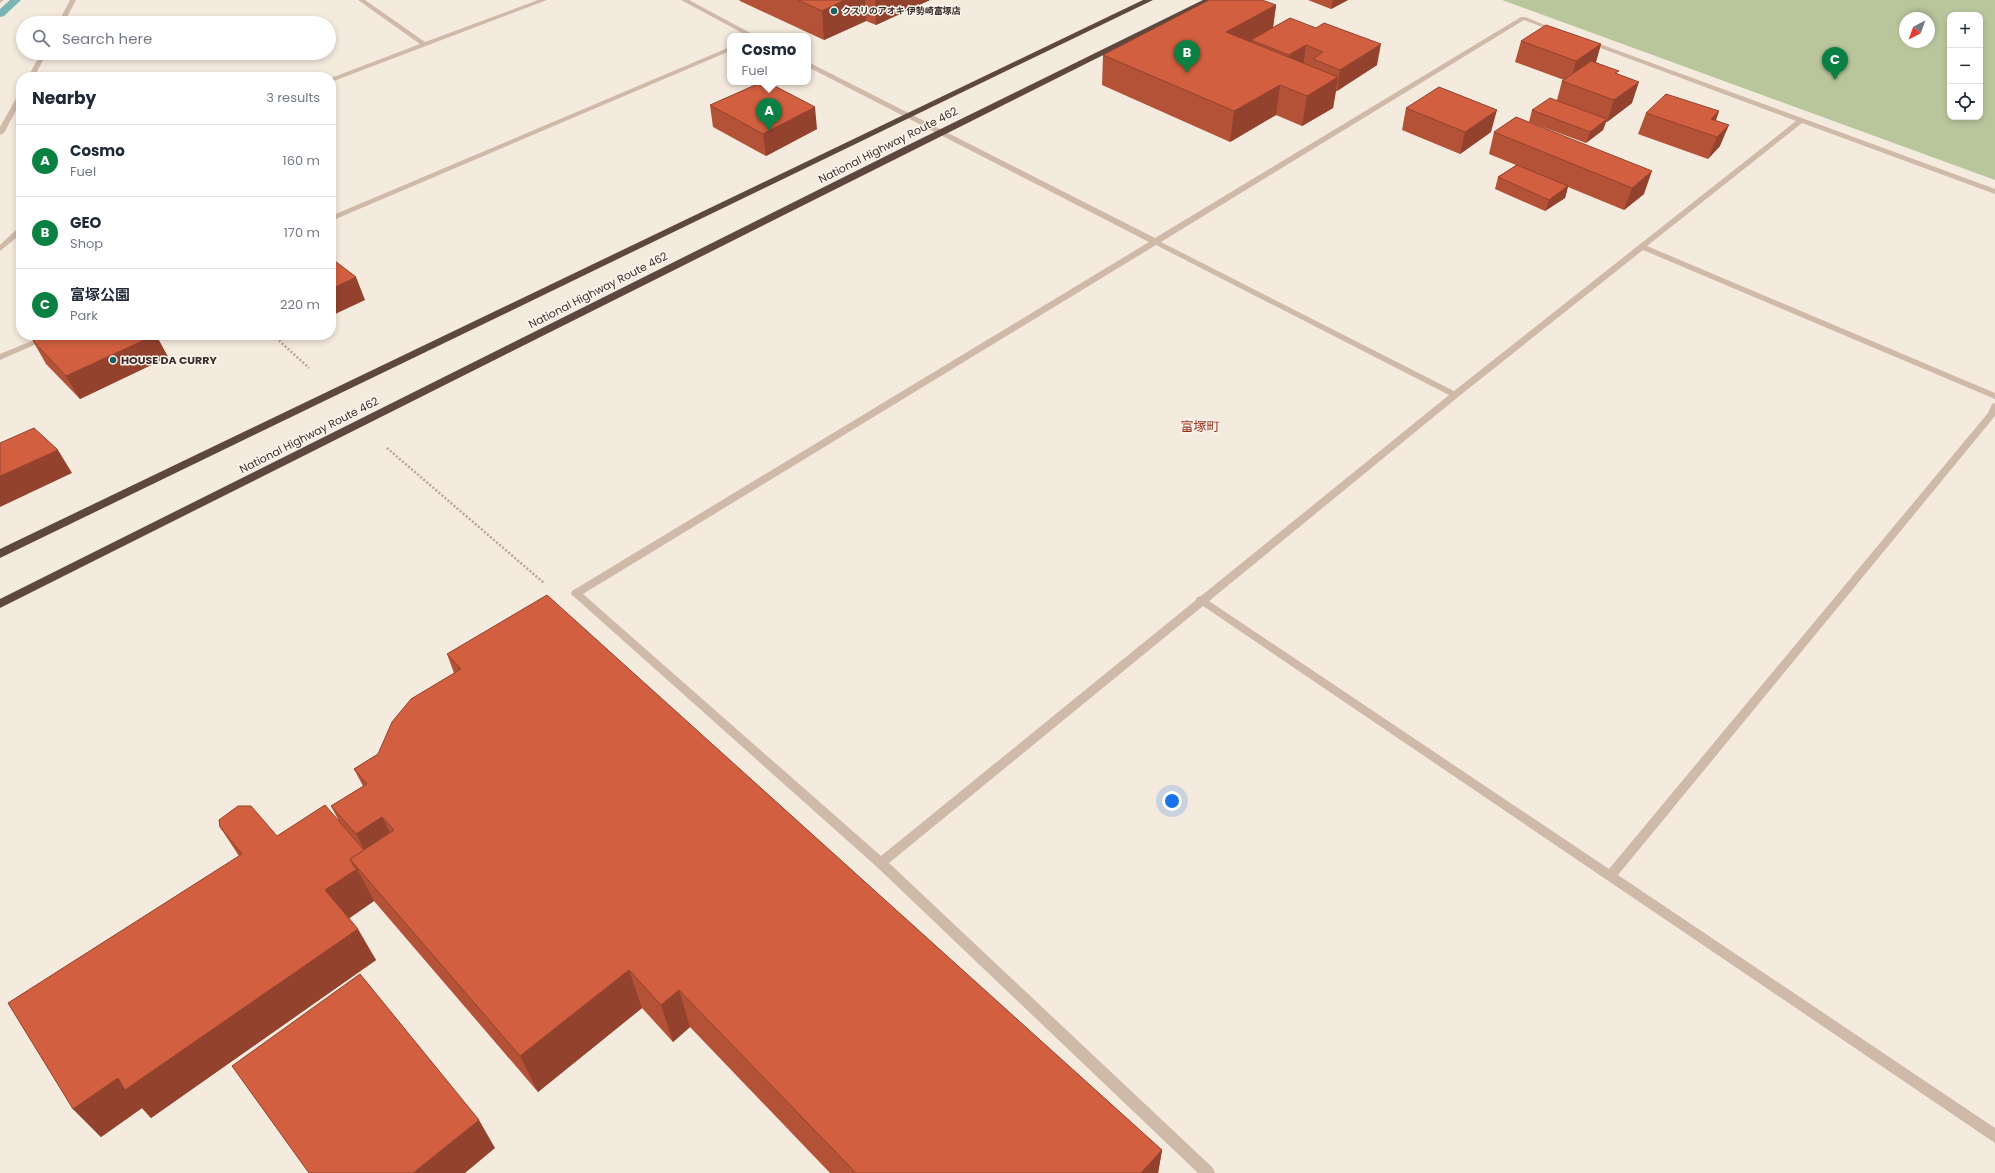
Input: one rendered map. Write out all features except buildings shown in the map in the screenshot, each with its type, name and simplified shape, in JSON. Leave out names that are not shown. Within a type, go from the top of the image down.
[{"type":"highway","name":"National Highway Route 462","points":[[0,554],[1149,0]]},
{"type":"highway","name":"National Highway Route 462","points":[[0,604],[942,132],[1209,0]]},
{"type":"street","points":[[64,16],[73,0]]},
{"type":"street","points":[[360,0],[425,45]]},
{"type":"street","points":[[336,78],[544,0]]},
{"type":"street","points":[[684,0],[747,33]]},
{"type":"street","points":[[1208,1173],[881,863],[576,594],[1523,18],[1567,34]]},
{"type":"street","points":[[1582,40],[1995,192]]},
{"type":"street","points":[[336,217],[727,50]]},
{"type":"street","points":[[34,72],[40,60]]},
{"type":"street","points":[[811,66],[1455,395]]},
{"type":"street","points":[[0,133],[16,104]]},
{"type":"street","points":[[881,863],[1201,600],[1455,395],[1802,120]]},
{"type":"street","points":[[0,249],[16,235]]},
{"type":"street","points":[[1642,247],[1995,396]]},
{"type":"street","points":[[0,357],[41,340]]},
{"type":"street","points":[[1610,876],[1992,414],[1995,406]]},
{"type":"street","points":[[1201,600],[1995,1136]]},
{"type":"path","points":[[279,340],[314,372]]},
{"type":"path","points":[[381,443],[549,588],[576,594]]},
{"type":"green space","points":[[1502,0],[1995,0],[1995,180]]},
{"type":"waterway","points":[[0,14],[16,0]]},
{"type":"place","name":"クスリのアオキ 伊勢崎富塚店","points":[[834,11]]},
{"type":"place","name":"GEO","points":[[1187,73]]},
{"type":"place","name":"富塚公園","points":[[1835,80]]},
{"type":"place","name":"Cosmo","points":[[769,131]]},
{"type":"place","name":"HOUSE DA CURRY","points":[[113,360]]},
{"type":"district","name":"富塚町","points":[[1200,426]]}]
